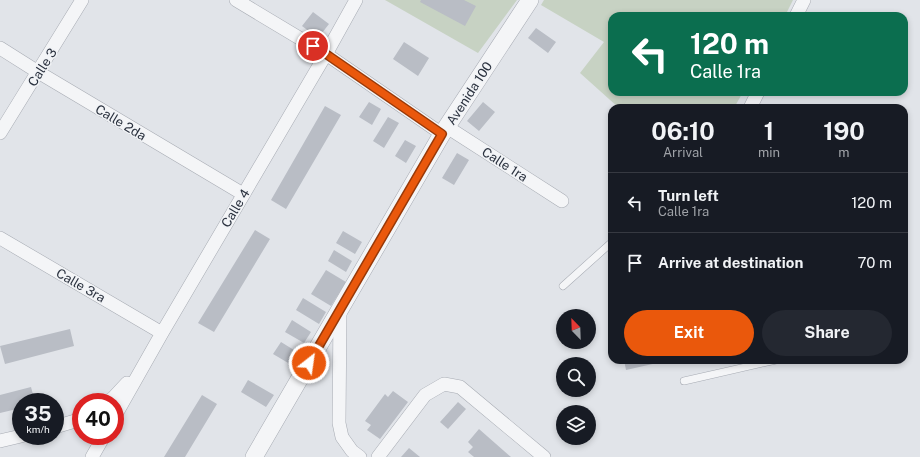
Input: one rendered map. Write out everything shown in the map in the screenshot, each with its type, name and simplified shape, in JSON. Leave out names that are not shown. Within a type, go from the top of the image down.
[{"type":"street","name":"Calle 3","points":[[0,133],[82,0]]},
{"type":"street","name":"Calle 1ra","points":[[236,0],[326,54],[445,131],[562,201]]},
{"type":"street","name":"Calle 4","points":[[124,400],[356,0]]},
{"type":"street","name":"Avenida 100","points":[[254,457],[445,131],[530,0]]},
{"type":"street","points":[[798,12],[804,0]]},
{"type":"street","name":"Calle 2da","points":[[0,48],[243,194]]},
{"type":"street","name":"Calle 3ra","points":[[0,238],[162,333]]},
{"type":"street","points":[[340,309],[339,423],[342,437],[352,451],[360,457]]},
{"type":"street","points":[[118,393],[143,365]]},
{"type":"street","points":[[378,457],[425,395],[444,384],[460,387],[544,457]]},
{"type":"street","points":[[0,441],[12,438]]},
{"type":"street","points":[[92,457],[99,445]]},
{"type":"lane","points":[[563,286],[608,246]]},
{"type":"lane","points":[[684,381],[760,364]]},
{"type":"green space","points":[[385,0],[517,0],[478,53]]},
{"type":"green space","points":[[544,0],[793,0],[787,12],[608,12],[608,96],[741,96],[736,104],[615,104],[580,73],[604,42],[541,5]]},
{"type":"building","points":[[421,0],[464,0],[476,6],[465,26],[420,2]]},
{"type":"building","points":[[313,12],[329,24],[318,38],[302,26]]},
{"type":"building","points":[[536,28],[556,42],[548,53],[528,38]]},
{"type":"building","points":[[404,42],[429,58],[418,76],[393,59]]},
{"type":"building","points":[[369,102],[381,109],[372,125],[359,117]]},
{"type":"building","points":[[483,102],[495,112],[479,131],[467,121]]},
{"type":"building","points":[[325,106],[341,115],[286,209],[271,200]]},
{"type":"building","points":[[388,117],[399,123],[384,148],[373,141]]},
{"type":"building","points":[[405,140],[416,146],[406,163],[395,156]]},
{"type":"building","points":[[457,153],[469,160],[454,185],[442,178]]},
{"type":"building","points":[[255,230],[270,239],[214,332],[198,323]]},
{"type":"building","points":[[343,231],[362,242],[355,254],[336,243]]},
{"type":"building","points":[[334,250],[352,261],[346,272],[328,261]]},
{"type":"building","points":[[326,270],[346,282],[331,306],[311,294]]},
{"type":"building","points":[[303,298],[326,312],[319,324],[296,310]]},
{"type":"building","points":[[292,320],[311,332],[304,343],[285,332]]},
{"type":"building","points":[[70,329],[74,346],[5,364],[0,346]]},
{"type":"building","points":[[281,342],[302,355],[295,367],[273,354]]},
{"type":"building","points":[[625,364],[653,364],[626,370]]},
{"type":"building","points":[[248,380],[274,395],[266,407],[241,392]]},
{"type":"building","points":[[31,387],[33,393],[12,393],[12,410],[0,413],[0,395]]},
{"type":"building","points":[[393,391],[408,402],[380,439],[367,430],[371,425],[365,421],[385,394],[388,397]]},
{"type":"building","points":[[202,395],[217,404],[185,457],[164,457]]},
{"type":"building","points":[[458,402],[466,409],[448,429],[440,422]]},
{"type":"building","points":[[479,429],[511,457],[474,457],[468,452],[473,447],[468,442]]},
{"type":"building","points":[[409,448],[420,457],[401,457]]},
{"type":"route","points":[[309,363],[442,134],[313,46]]}]
